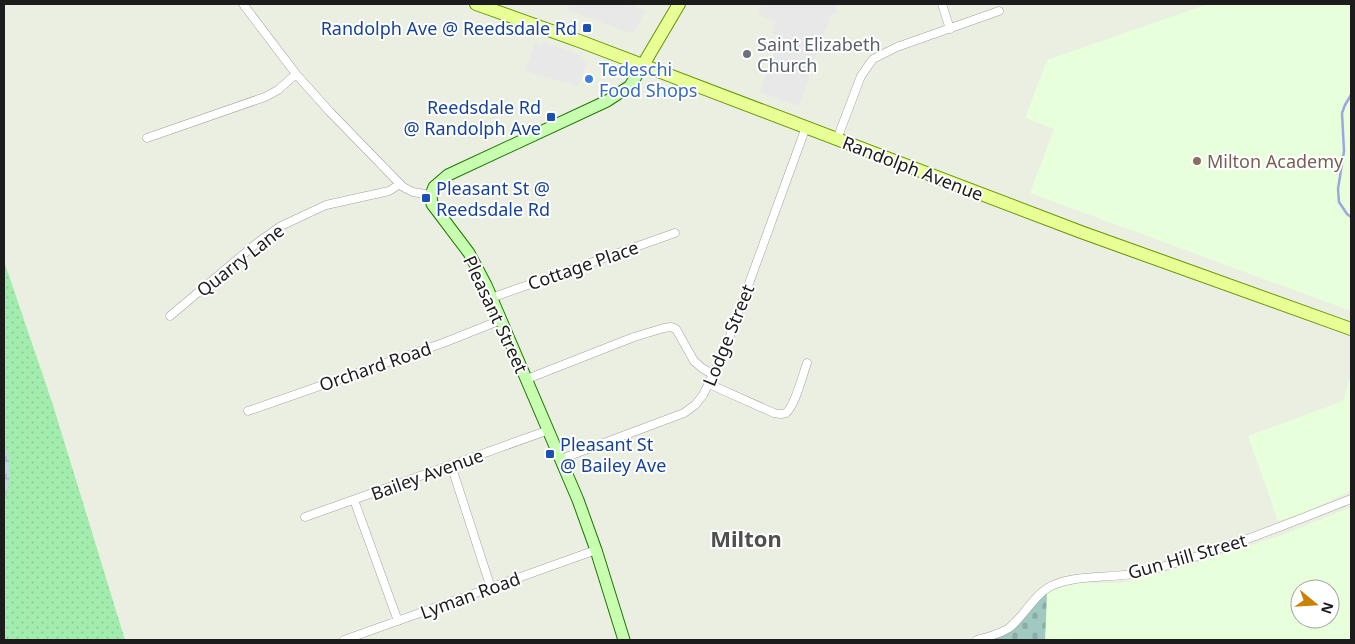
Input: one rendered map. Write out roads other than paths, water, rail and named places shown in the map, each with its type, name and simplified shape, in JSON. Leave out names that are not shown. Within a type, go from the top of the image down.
[{"type":"main road","name":"Randolph Avenue","points":[[476,4],[643,65],[1080,232],[1351,329]]},
{"type":"main road","points":[[643,65],[679,4]]},
{"type":"street","points":[[243,4],[296,74],[400,184],[413,192],[431,195],[436,184],[448,176],[616,96],[632,85],[643,65]]},
{"type":"street","points":[[942,4],[950,29]]},
{"type":"street","points":[[837,139],[861,76],[873,59],[887,52],[999,11]]},
{"type":"street","points":[[147,138],[265,97],[278,90],[296,74]]},
{"type":"street","name":"Lodge Street","points":[[561,459],[684,413],[699,401],[714,375],[728,342],[806,127]]},
{"type":"street","name":"Quarry Lane","points":[[170,316],[265,236],[281,226],[326,205],[389,191],[400,184]]},
{"type":"street","name":"Pleasant Street","points":[[431,195],[434,207],[472,259],[527,379],[561,459],[596,550],[624,640]]},
{"type":"street","name":"Cottage Place","points":[[491,298],[675,233]]},
{"type":"street","name":"Orchard Road","points":[[248,411],[443,343],[501,320]]},
{"type":"street","points":[[527,379],[627,340],[667,327],[676,329],[694,361],[714,375]]},
{"type":"street","points":[[709,384],[781,415],[787,412],[791,406],[807,363]]},
{"type":"street","name":"Bailey Avenue","points":[[305,517],[548,430]]},
{"type":"street","points":[[451,465],[491,588]]},
{"type":"street","name":"Gun Hill Street","points":[[977,640],[1008,628],[1040,594],[1054,584],[1085,578],[1132,574],[1188,560],[1351,499]]},
{"type":"street","points":[[354,500],[398,621]]},
{"type":"street","name":"Lyman Road","points":[[344,640],[596,550]]},
{"type":"waterway","points":[[1351,95],[1342,113],[1344,151],[1338,189],[1339,202],[1351,217]]},
{"type":"place","name":"Randolph Ave @ Reedsdale Rd","points":[[587,28]]},
{"type":"place","name":"Saint Elizabeth Church","points":[[747,54]]},
{"type":"place","name":"Tedeschi Food Shops","points":[[589,79]]},
{"type":"place","name":"Reedsdale Rd @ Randolph Ave","points":[[551,117]]},
{"type":"place","name":"Milton Academy","points":[[1197,161]]},
{"type":"place","name":"Pleasant St @ Reedsdale Rd","points":[[426,198]]},
{"type":"place","name":"Pleasant St @ Bailey Ave","points":[[550,454]]},
{"type":"district","name":"Milton","points":[[746,538]]}]
